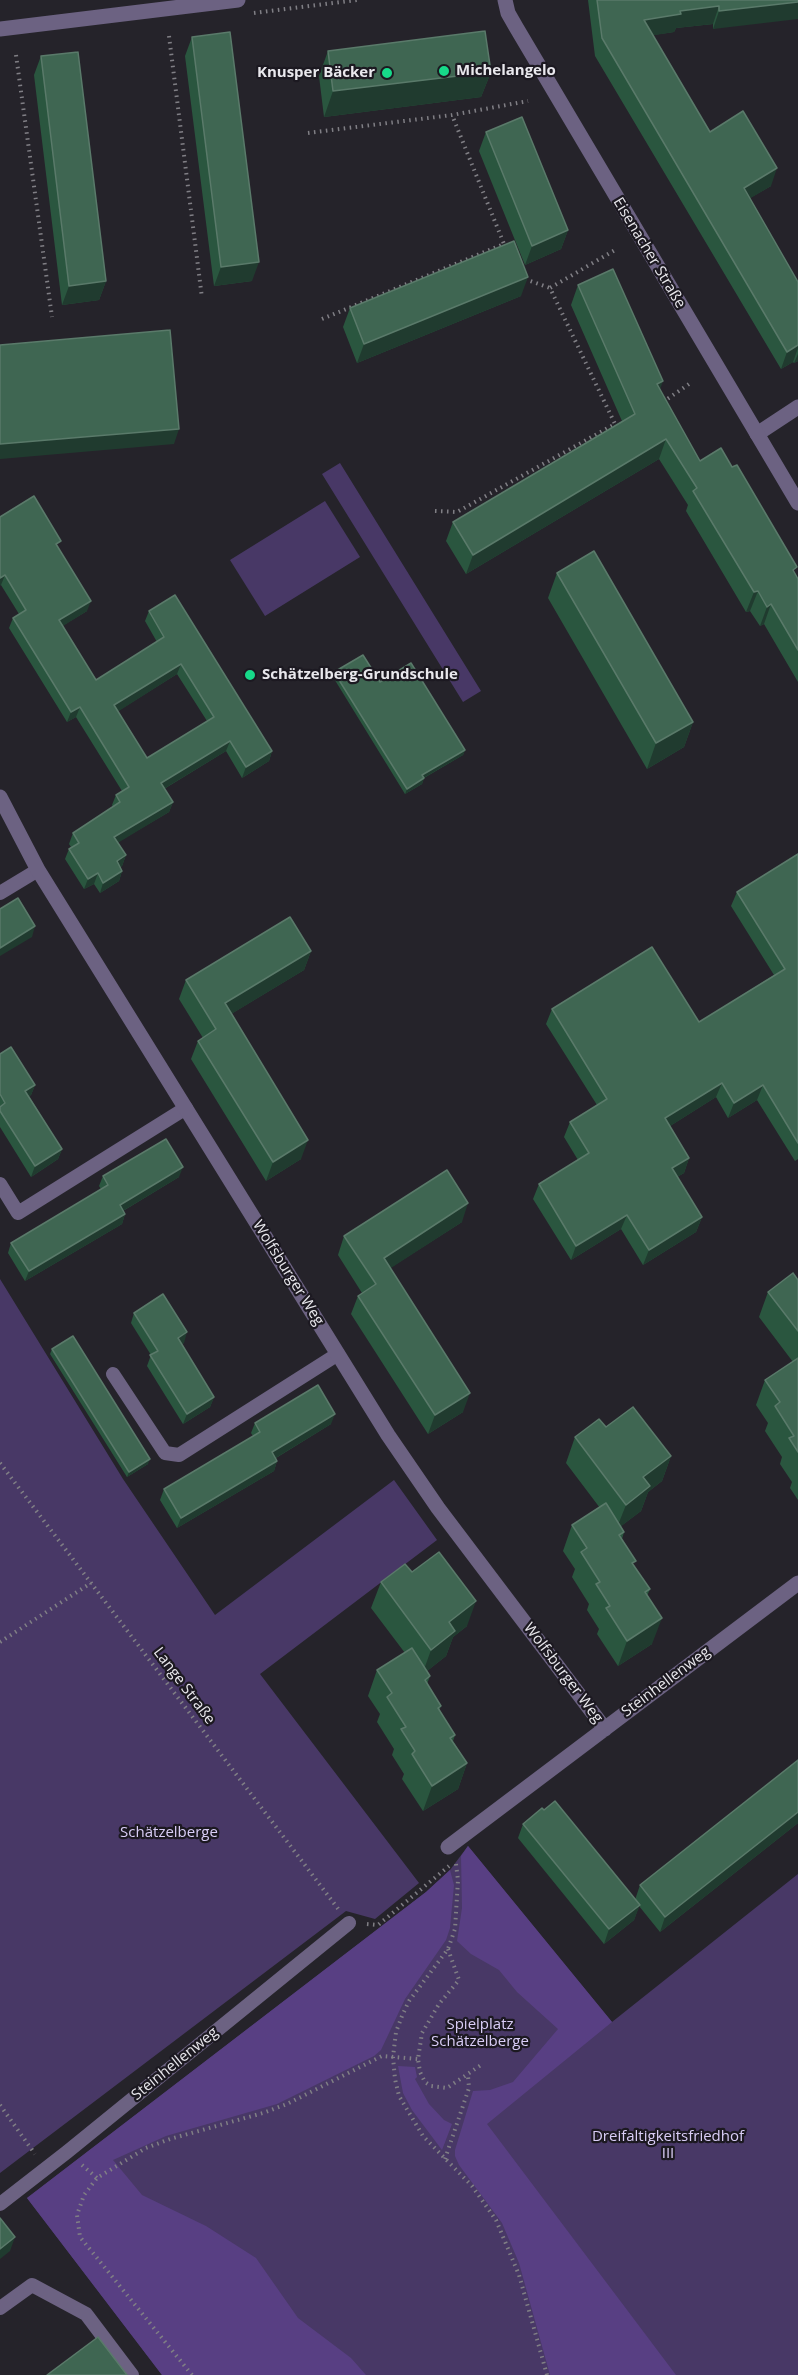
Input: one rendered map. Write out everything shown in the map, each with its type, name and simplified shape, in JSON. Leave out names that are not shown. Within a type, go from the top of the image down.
[{"type":"street","points":[[0,29],[238,0]]},
{"type":"street","name":"Eisenacher Straße","points":[[505,0],[512,20],[798,503]]},
{"type":"street","points":[[757,434],[798,407]]},
{"type":"street","name":"Wolfsburger Weg","points":[[0,798],[38,870],[388,1435],[438,1508],[605,1729]]},
{"type":"street","name":"Steinhellenweg","points":[[448,1847],[798,1583]]},
{"type":"lane","points":[[0,893],[38,870]]},
{"type":"lane","points":[[0,1184],[18,1212],[186,1108]]},
{"type":"lane","points":[[113,1374],[165,1453],[179,1455],[338,1354]]},
{"type":"lane","name":"Steinhellenweg","points":[[0,2204],[349,1923]]},
{"type":"lane","points":[[0,2308],[32,2285],[86,2314],[132,2375]]},
{"type":"path","points":[[169,36],[202,298]]},
{"type":"path","points":[[16,55],[52,317]]},
{"type":"path","points":[[308,133],[452,115],[528,101]]},
{"type":"path","points":[[452,115],[509,252]]},
{"type":"path","points":[[322,319],[504,244]]},
{"type":"path","points":[[550,288],[615,250]]},
{"type":"path","points":[[521,278],[550,288],[615,424]]},
{"type":"path","points":[[661,404],[692,382]]},
{"type":"path","points":[[435,511],[457,512],[615,424],[626,422]]},
{"type":"path","name":"Lange Straße","points":[[0,1464],[349,1923]]},
{"type":"path","points":[[0,1642],[91,1583]]},
{"type":"path","points":[[349,1923],[378,1925],[439,1876],[456,1859],[458,1880],[455,1929],[448,1949],[409,2001],[396,2032],[393,2057],[399,2096],[423,2136],[472,2186],[496,2220],[519,2274],[548,2375]]},
{"type":"path","points":[[448,1949],[459,1980],[428,2020],[422,2033],[418,2059],[420,2072],[425,2082],[431,2086],[447,2088],[468,2076],[481,2065]]},
{"type":"path","points":[[192,2375],[80,2237],[77,2215],[84,2194],[97,2178],[146,2148],[287,2104],[382,2056],[418,2059]]},
{"type":"path","points":[[446,2159],[469,2088],[468,2076]]},
{"type":"path","points":[[0,2105],[46,2169]]},
{"type":"green space","points":[[340,463],[481,691],[463,702],[322,474]]},
{"type":"green space","points":[[325,501],[360,557],[265,616],[230,560]]},
{"type":"green space","name":"Schätzelberge","points":[[0,1279],[123,1479],[215,1615],[394,1480],[437,1540],[260,1674],[419,1883],[375,1919],[346,1911],[0,2173]]},
{"type":"green space","points":[[468,1846],[612,2022],[798,1874],[798,2375],[162,2375],[27,2198],[426,1892],[450,1870]]},
{"type":"shaded area","points":[[468,1846],[612,2022],[487,2124],[676,2375],[550,2375],[519,2263],[502,2223],[459,2165],[455,2156],[473,2091],[490,2090],[513,2082],[558,2029],[517,1992],[499,1970],[471,1954],[457,1941],[462,1908],[461,1856]]},
{"type":"shaded area","points":[[450,1870],[454,1885],[450,1928],[446,1940],[405,1999],[381,2050],[374,2056],[277,2104],[166,2136],[113,2160],[142,2195],[206,2226],[256,2258],[298,2318],[351,2358],[366,2375],[162,2375],[27,2198],[426,1892]]},
{"type":"shaded area","points":[[398,2066],[415,2067],[417,2077],[415,2079],[429,2104],[444,2120],[452,2124],[442,2150],[412,2110],[403,2093]]},
{"type":"building","points":[[597,0],[798,0],[798,2],[719,11],[719,6],[680,11],[681,14],[644,20],[710,132],[743,111],[777,168],[744,188],[798,282],[798,345],[787,352],[602,38]]},
{"type":"building","points":[[485,31],[491,72],[333,91],[328,51]]},
{"type":"building","points":[[230,32],[259,262],[221,267],[192,37]]},
{"type":"building","points":[[78,52],[106,281],[69,286],[41,56]]},
{"type":"building","points":[[522,117],[568,230],[532,246],[486,132]]},
{"type":"building","points":[[514,241],[528,277],[364,344],[350,308]]},
{"type":"building","points":[[613,269],[663,381],[657,384],[700,461],[721,448],[732,467],[737,465],[797,567],[793,570],[798,579],[798,650],[771,604],[767,607],[758,591],[754,592],[693,491],[697,488],[666,439],[473,555],[453,522],[635,414],[578,285]]},
{"type":"building","points":[[170,330],[179,429],[0,444],[0,345]]},
{"type":"building","points":[[34,496],[61,541],[56,544],[91,601],[59,620],[96,680],[164,637],[149,611],[175,595],[272,751],[246,767],[230,741],[161,783],[173,802],[114,837],[126,855],[117,861],[122,871],[103,883],[98,873],[88,879],[69,849],[79,843],[73,833],[120,802],[116,795],[129,787],[80,707],[71,712],[13,618],[26,610],[5,575],[0,578],[0,517]],"holes":[[[181,664],[214,717],[147,758],[114,705]]]},
{"type":"building","points":[[594,551],[693,722],[656,743],[557,573]]},
{"type":"building","points":[[363,655],[380,682],[411,663],[465,750],[422,775],[424,778],[407,789],[334,672]]},
{"type":"building","points":[[798,854],[798,1143],[763,1085],[734,1103],[722,1083],[665,1118],[689,1158],[672,1168],[702,1217],[649,1250],[627,1215],[576,1246],[539,1184],[589,1153],[570,1122],[607,1099],[552,1009],[652,947],[699,1022],[785,969],[737,892]]},
{"type":"building","points":[[18,898],[35,926],[0,948],[0,909]]},
{"type":"building","points":[[290,917],[311,951],[225,1003],[308,1140],[273,1162],[198,1041],[216,1029],[186,980]]},
{"type":"building","points":[[11,1047],[35,1085],[25,1091],[62,1149],[35,1166],[0,1111],[0,1107],[5,1103],[0,1094],[0,1054]]},
{"type":"building","points":[[166,1139],[183,1167],[120,1205],[125,1214],[29,1271],[11,1243],[108,1185],[103,1176]]},
{"type":"building","points":[[447,1170],[468,1203],[384,1258],[470,1393],[435,1415],[358,1296],[376,1284],[344,1236]]},
{"type":"building","points":[[793,1273],[798,1280],[798,1331],[768,1292]]},
{"type":"building","points":[[163,1294],[187,1332],[178,1338],[214,1397],[187,1414],[150,1355],[158,1351],[134,1313]]},
{"type":"building","points":[[73,1336],[150,1459],[129,1472],[52,1349]]},
{"type":"building","points":[[798,1358],[798,1452],[789,1438],[794,1436],[775,1406],[780,1402],[765,1380]]},
{"type":"building","points":[[318,1385],[335,1414],[272,1452],[277,1461],[181,1518],[164,1489],[260,1432],[255,1423]]},
{"type":"building","points":[[633,1407],[671,1456],[643,1477],[650,1486],[626,1505],[575,1437],[599,1419],[606,1427]]},
{"type":"building","points":[[606,1503],[624,1532],[619,1535],[636,1561],[632,1563],[650,1589],[645,1592],[662,1618],[627,1641],[606,1608],[610,1606],[596,1584],[600,1582],[581,1552],[587,1548],[572,1525]]},
{"type":"building","points":[[439,1552],[476,1601],[449,1622],[455,1631],[431,1650],[381,1582],[405,1564],[412,1572]]},
{"type":"building","points":[[412,1648],[430,1676],[425,1680],[441,1706],[438,1708],[455,1735],[450,1738],[467,1763],[432,1786],[412,1754],[415,1751],[401,1729],[406,1727],[387,1697],[392,1693],[377,1670]]},
{"type":"building","points":[[798,1760],[798,1812],[665,1917],[640,1885]]},
{"type":"building","points":[[555,1801],[640,1905],[609,1929],[523,1824],[542,1808],[544,1810]]},
{"type":"building","points":[[0,2218],[15,2237],[0,2249]]},
{"type":"building","points":[[98,2337],[127,2375],[47,2375]]},
{"type":"place","name":"Michelangelo","points":[[444,71]]},
{"type":"place","name":"Knusper Bäcker","points":[[387,73]]},
{"type":"place","name":"Schätzelberg-Grundschule","points":[[250,675]]},
{"type":"park label","name":"Spielplatz Schätzelberge","points":[[480,2034]]},
{"type":"park label","name":"Dreifaltigkeitsfriedhof III","points":[[668,2146]]}]
